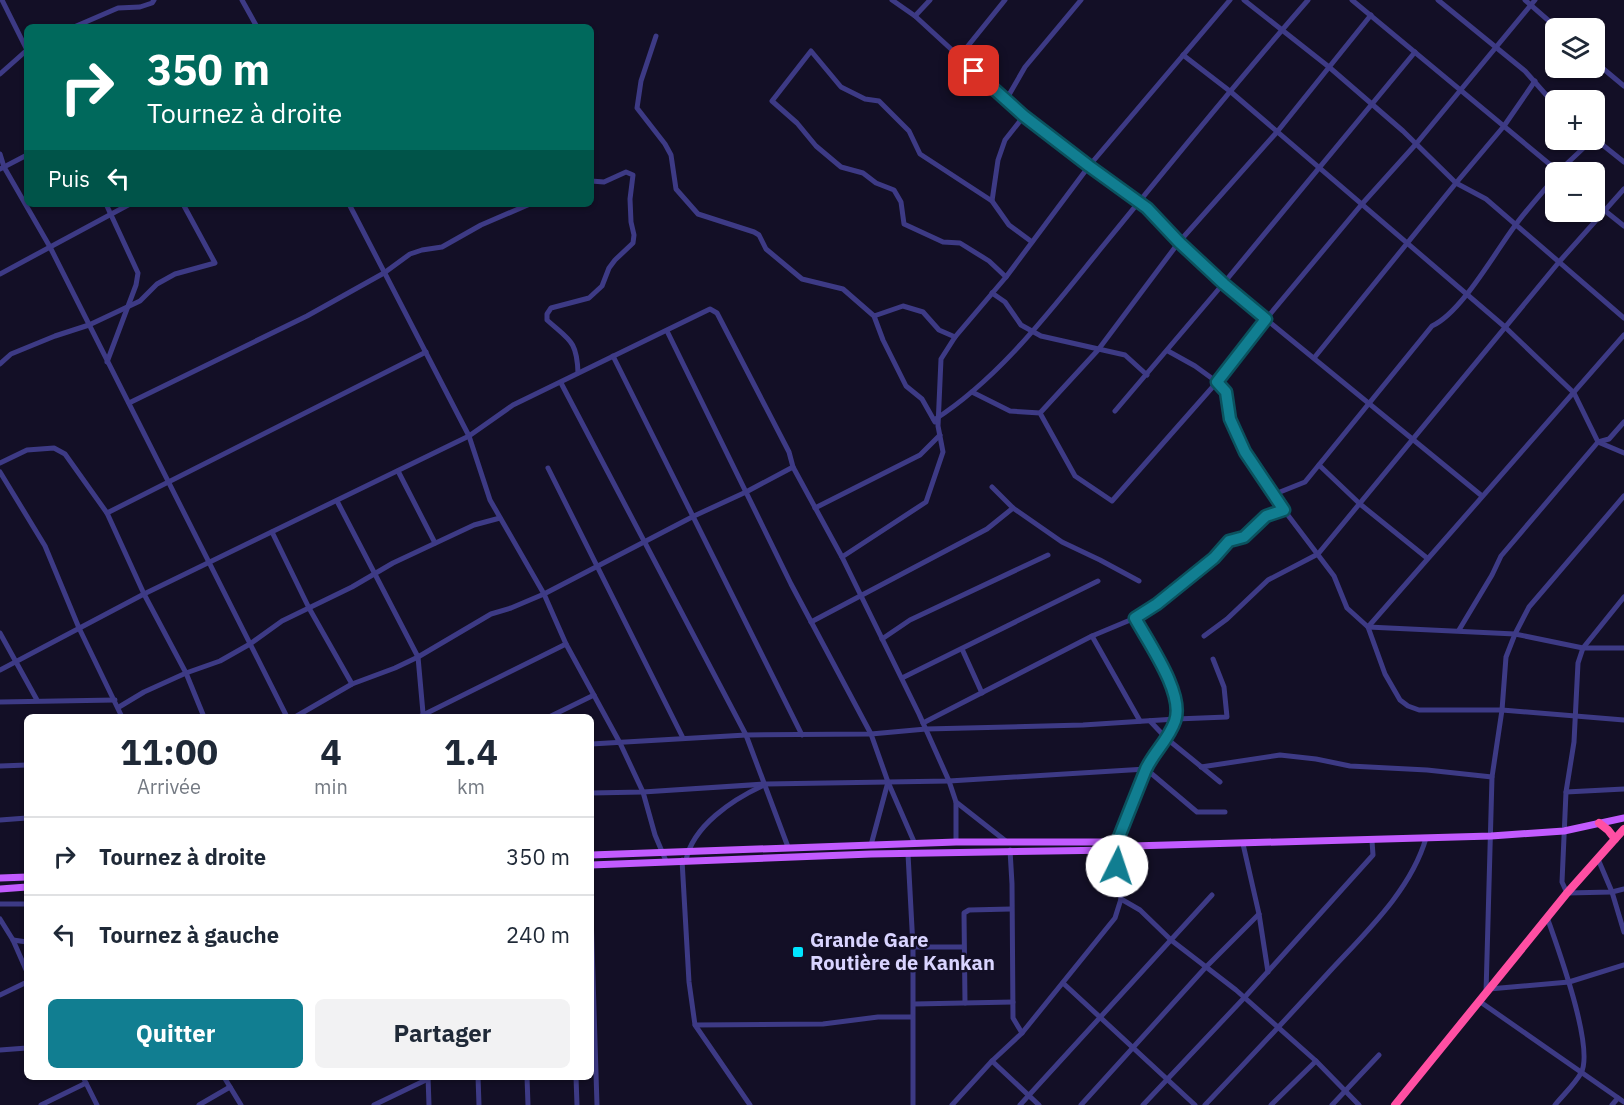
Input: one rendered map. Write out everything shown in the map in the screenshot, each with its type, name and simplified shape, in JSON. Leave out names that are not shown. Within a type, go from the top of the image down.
[{"type":"highway","points":[[1599,823],[1615,839]]},
{"type":"highway","points":[[1395,1105],[1547,917],[1624,829]]},
{"type":"main road","points":[[594,855],[956,842],[1132,846],[1372,841],[1564,831],[1624,818]]},
{"type":"main road","points":[[594,865],[1116,846]]},
{"type":"main road","points":[[0,878],[24,877]]},
{"type":"main road","points":[[0,889],[24,887]]},
{"type":"street","points":[[2,0],[24,44]]},
{"type":"street","points":[[81,24],[118,8],[140,7],[154,0]]},
{"type":"street","points":[[242,0],[255,24]]},
{"type":"street","points":[[892,0],[915,16],[1024,116],[1147,208],[1224,284],[1482,496]]},
{"type":"street","points":[[915,16],[930,0]]},
{"type":"street","points":[[959,57],[1005,0]]},
{"type":"street","points":[[1006,100],[1025,67],[1081,0]]},
{"type":"street","points":[[842,557],[926,502],[944,452],[937,421],[941,359],[955,337],[1006,276],[1089,166],[1230,0]]},
{"type":"street","points":[[1244,0],[1329,67],[1416,144],[1456,183],[1486,199],[1624,318]]},
{"type":"street","points":[[937,421],[972,392],[1033,332],[1308,0]]},
{"type":"street","points":[[1352,0],[1545,162]]},
{"type":"street","points":[[1438,0],[1535,81],[1545,93]]},
{"type":"street","points":[[1526,0],[1533,2],[1548,18]]},
{"type":"street","points":[[1040,413],[1075,476],[1112,501],[1217,382],[1266,319],[1362,204],[1416,144],[1533,2]]},
{"type":"street","points":[[1040,413],[1098,350],[1179,242],[1277,132],[1371,15]]},
{"type":"street","points":[[656,36],[642,81],[637,108],[666,144],[671,155],[676,189],[698,214],[754,232],[759,235],[766,249],[802,279],[843,289],[874,316],[906,386],[922,399],[937,421]]},
{"type":"street","points":[[1006,276],[989,261],[960,243],[943,242],[904,224],[901,202],[894,190],[876,183],[863,173],[841,167],[816,146],[797,123],[772,101],[810,51],[842,87],[865,99],[879,101],[909,131],[920,154],[992,201],[1009,225],[1032,242]]},
{"type":"street","points":[[1115,411],[1224,284],[1415,52]]},
{"type":"street","points":[[0,74],[24,53]]},
{"type":"street","points":[[1183,55],[1231,92],[1505,327],[1574,393],[1598,442],[1624,453]]},
{"type":"street","points":[[1605,70],[1624,86]]},
{"type":"street","points":[[1314,358],[1504,126],[1535,81]]},
{"type":"street","points":[[992,201],[998,160],[1005,140],[1024,116]]},
{"type":"street","points":[[1605,148],[1624,162]]},
{"type":"street","points":[[1569,162],[1582,150]]},
{"type":"street","points":[[0,154],[2,168],[24,204]]},
{"type":"street","points":[[2,168],[24,157]]},
{"type":"street","points":[[578,373],[574,346],[569,337],[547,320],[547,314],[551,308],[589,298],[602,286],[615,260],[633,243],[634,235],[630,199],[633,175],[626,172],[604,182],[594,181]]},
{"type":"street","points":[[1275,494],[1305,482],[1432,326],[1443,321],[1465,295],[1516,224],[1545,189]]},
{"type":"street","points":[[1204,636],[1227,619],[1268,580],[1318,554],[1559,262],[1624,189]]},
{"type":"street","points":[[26,207],[50,247],[285,714]]},
{"type":"street","points":[[107,207],[138,273],[136,285],[107,362]]},
{"type":"street","points":[[0,274],[125,207]]},
{"type":"street","points":[[0,364],[11,354],[88,325],[140,301],[157,284],[175,274],[214,263],[185,207]]},
{"type":"street","points":[[351,207],[469,436],[490,500],[544,594],[566,644],[644,792],[655,835],[666,861]]},
{"type":"street","points":[[129,403],[307,316],[384,273],[410,254],[442,247],[481,225],[523,207]]},
{"type":"street","points":[[1606,211],[1624,226]]},
{"type":"street","points":[[992,293],[1005,302],[1021,325],[1033,332],[1041,336],[1125,355],[1147,375]]},
{"type":"street","points":[[874,316],[903,306],[923,312],[939,330],[955,337]]},
{"type":"street","points":[[0,670],[208,562],[469,436],[513,405],[710,309],[717,313],[789,452],[793,467],[862,595],[925,726],[956,802],[956,842]]},
{"type":"street","points":[[667,331],[811,622],[871,734],[888,782],[915,844]]},
{"type":"street","points":[[1368,627],[1624,335]]},
{"type":"street","points":[[1168,351],[1195,366],[1217,382],[1226,392],[1230,419],[1245,452],[1284,510],[1334,576],[1347,608],[1368,627],[1384,674],[1400,700],[1419,710],[1502,710],[1624,720]]},
{"type":"street","points":[[107,513],[426,352]]},
{"type":"street","points":[[613,356],[802,735]]},
{"type":"street","points":[[561,383],[746,735],[788,847]]},
{"type":"street","points":[[972,392],[1010,411],[1040,413]]},
{"type":"street","points":[[1460,630],[1501,556],[1598,442],[1609,439],[1624,422]]},
{"type":"street","points":[[816,508],[920,455],[940,435]]},
{"type":"street","points":[[0,463],[27,450],[54,447],[65,454],[107,513],[144,594],[186,673],[203,714]]},
{"type":"street","points":[[1319,465],[1360,504],[1427,558]]},
{"type":"street","points":[[300,714],[352,684],[418,657],[491,614],[544,594],[793,467]]},
{"type":"street","points":[[548,468],[683,738]]},
{"type":"street","points":[[398,471],[435,543]]},
{"type":"street","points":[[0,472],[45,546],[79,628],[121,714]]},
{"type":"street","points":[[992,487],[1013,508],[1062,542],[1139,581]]},
{"type":"street","points":[[1624,496],[1529,607],[1506,657],[1502,710],[1492,777],[1487,991],[1569,982],[1624,965]]},
{"type":"street","points":[[337,501],[418,657],[421,714]]},
{"type":"street","points":[[811,622],[987,528],[1013,508]]},
{"type":"street","points":[[925,726],[982,693],[1092,636],[1135,618],[1159,603],[1214,558],[1229,541],[1244,537],[1266,516],[1284,510]]},
{"type":"street","points":[[119,707],[144,692],[186,673],[220,662],[282,621],[393,563],[474,525],[500,518]]},
{"type":"street","points":[[272,532],[309,608],[352,684]]},
{"type":"street","points":[[882,639],[910,620],[1048,555]]},
{"type":"street","points":[[902,678],[1098,581]]},
{"type":"street","points":[[1624,597],[1583,648],[1578,663],[1574,742],[1566,792],[1562,882],[1567,893],[1612,892],[1624,888]]},
{"type":"street","points":[[952,1105],[992,1061],[1022,1033],[1115,918],[1120,899],[1116,846],[1146,769],[1176,719],[1174,689],[1135,618]]},
{"type":"street","points":[[1368,627],[1515,634],[1583,648],[1624,648]]},
{"type":"street","points":[[0,633],[37,700]]},
{"type":"street","points":[[1092,636],[1140,721]]},
{"type":"street","points":[[423,714],[566,644]]},
{"type":"street","points":[[962,649],[982,693]]},
{"type":"street","points":[[594,744],[746,735],[871,734],[925,726],[1083,725],[1227,717],[1224,687],[1213,659]]},
{"type":"street","points":[[555,714],[594,695]]},
{"type":"street","points":[[0,702],[115,700]]},
{"type":"street","points":[[1150,721],[1166,738],[1220,782]]},
{"type":"street","points":[[1201,767],[1280,755],[1350,766],[1427,770],[1492,777]]},
{"type":"street","points":[[0,766],[24,765]]},
{"type":"street","points":[[594,793],[766,784],[949,781],[1146,769],[1197,812],[1225,812]]},
{"type":"street","points":[[871,845],[888,782]]},
{"type":"street","points":[[750,1105],[695,1025],[689,982],[684,860],[704,827],[739,797],[766,784]]},
{"type":"street","points":[[1566,792],[1624,789]]},
{"type":"street","points":[[956,802],[1007,842]]},
{"type":"street","points":[[0,820],[24,818]]},
{"type":"street","points":[[1205,1105],[1382,913],[1407,881],[1423,850],[1426,838]]},
{"type":"street","points":[[1143,1105],[1374,855],[1372,841]]},
{"type":"street","points":[[1243,844],[1259,914],[1268,972]]},
{"type":"street","points":[[1010,850],[1013,1018],[1022,1033]]},
{"type":"street","points":[[908,854],[913,947],[913,1105]]},
{"type":"street","points":[[1598,859],[1612,892],[1624,932]]},
{"type":"street","points":[[1020,1105],[1212,895]]},
{"type":"street","points":[[1120,899],[1140,910],[1171,940],[1244,998],[1316,1061],[1359,1105]]},
{"type":"street","points":[[0,904],[24,904]]},
{"type":"street","points":[[964,1003],[964,913],[969,910],[1011,909]]},
{"type":"street","points":[[1081,1105],[1205,968],[1259,914]]},
{"type":"street","points":[[1547,917],[1569,982],[1584,1052],[1582,1072],[1555,1105]]},
{"type":"street","points":[[0,919],[13,940],[24,965]]},
{"type":"street","points":[[13,940],[24,942]]},
{"type":"street","points":[[913,947],[963,947]]},
{"type":"street","points":[[0,995],[24,983]]},
{"type":"street","points":[[1063,983],[1195,1105]]},
{"type":"street","points":[[1479,1001],[1624,1102]]},
{"type":"street","points":[[914,1005],[1013,1002]]},
{"type":"street","points":[[695,1025],[823,1024],[878,1017],[912,1017]]},
{"type":"street","points":[[594,1040],[597,1105]]},
{"type":"street","points":[[0,1050],[24,1048]]},
{"type":"street","points":[[1332,1105],[1379,1055]]},
{"type":"street","points":[[992,1061],[1039,1105]]},
{"type":"street","points":[[1271,1105],[1316,1061]]},
{"type":"street","points":[[41,1105],[84,1080],[97,1105]]},
{"type":"street","points":[[226,1080],[242,1105]]},
{"type":"street","points":[[374,1105],[424,1080]]},
{"type":"street","points":[[428,1080],[429,1105]]},
{"type":"street","points":[[478,1080],[479,1105]]},
{"type":"street","points":[[527,1080],[528,1105]]},
{"type":"street","points":[[576,1080],[577,1105]]},
{"type":"street","points":[[199,1105],[230,1087]]},
{"type":"street","points":[[1612,1105],[1618,1098]]},
{"type":"place","name":"Grande Gare Routière de Kankan","points":[[798,952]]},
{"type":"route","points":[[974,71],[1024,116],[1147,208],[1224,284],[1266,319],[1217,382],[1226,392],[1230,419],[1245,452],[1284,510],[1266,516],[1244,537],[1229,541],[1214,558],[1157,604],[1135,618],[1174,689],[1176,719],[1146,769],[1117,842],[1115,850],[1117,866]]}]
